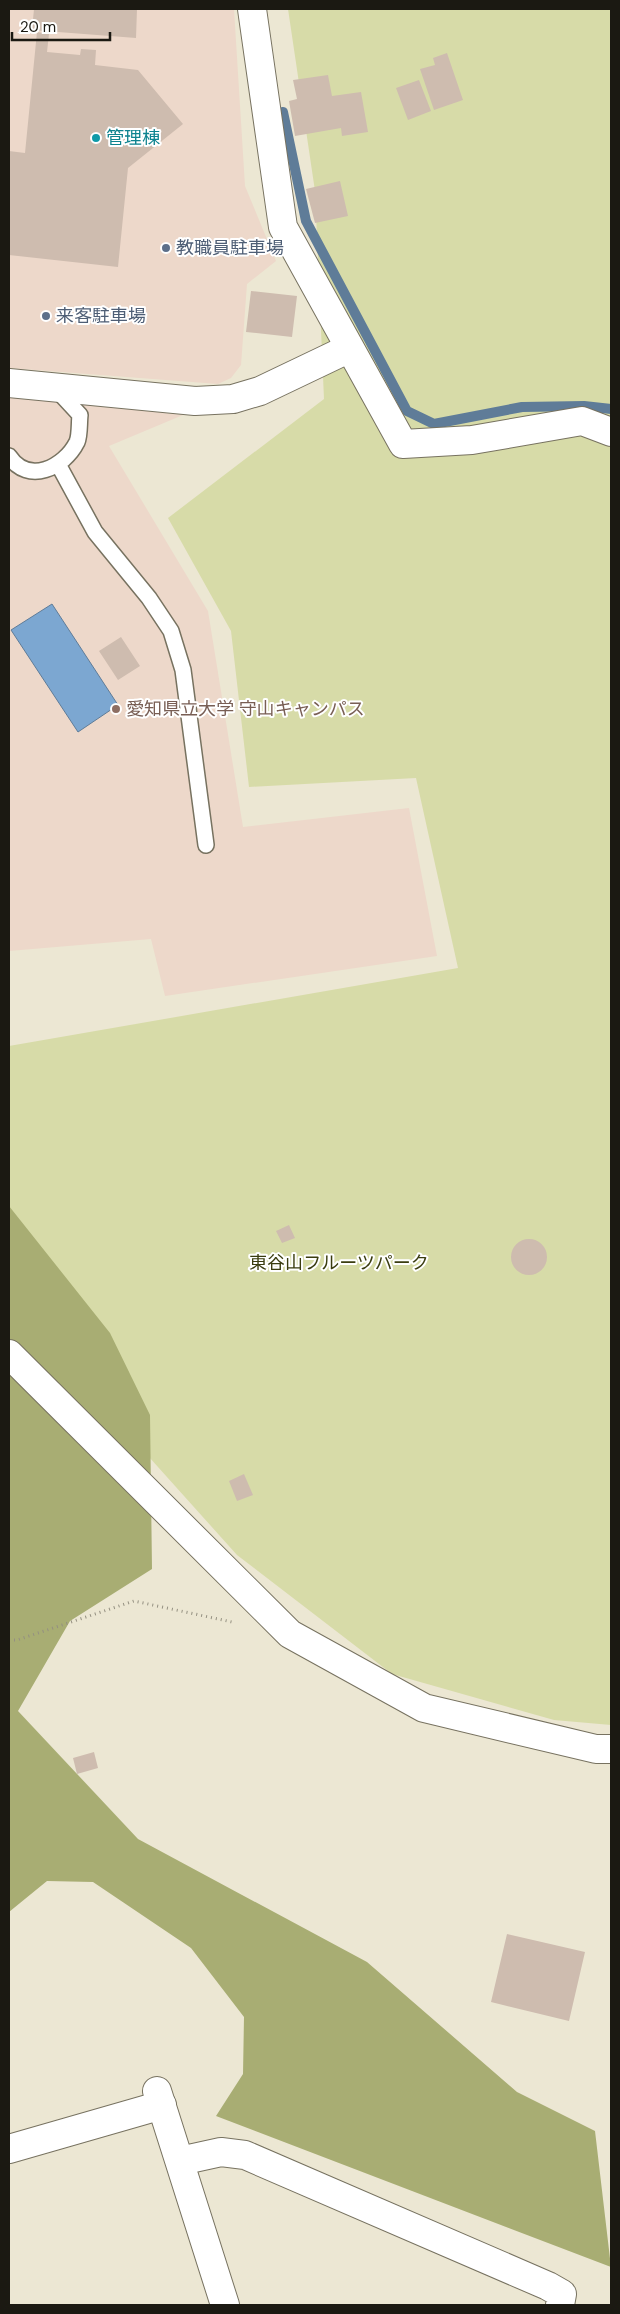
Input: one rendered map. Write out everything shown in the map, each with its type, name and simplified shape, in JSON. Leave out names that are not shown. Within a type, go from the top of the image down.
[{"type":"street","points":[[252,9],[283,227],[403,444],[472,440],[582,421],[611,432]]},
{"type":"street","points":[[9,383],[195,401],[233,399],[260,391],[350,348]]},
{"type":"street","points":[[9,1354],[290,1634],[424,1708],[596,1749],[611,1749]]},
{"type":"street","points":[[9,2150],[160,2098],[225,2305]]},
{"type":"street","points":[[180,2161],[220,2152],[245,2155],[548,2286],[562,2294],[560,2305]]},
{"type":"lane","points":[[9,456],[13,463],[32,473],[49,469],[64,460],[78,441],[80,415],[55,388]]},
{"type":"lane","points":[[58,464],[95,532],[149,598],[171,631],[182,670],[206,845]]},
{"type":"path","points":[[9,1640],[17,1640],[134,1601],[241,1624]]},
{"type":"shaded area","points":[[9,9],[234,9],[245,186],[276,261],[247,284],[241,365],[231,378],[218,384],[9,368]]},
{"type":"shaded area","name":"愛知県立大学 守山キャンパス","points":[[9,396],[183,415],[109,446],[208,611],[243,827],[409,808],[437,956],[165,996],[151,939],[9,951]]},
{"type":"green space","name":"東谷山フルーツパーク","points":[[288,9],[611,9],[611,1725],[554,1720],[392,1674],[237,1555],[9,1301],[9,1046],[458,968],[416,778],[249,787],[231,631],[168,518],[324,399],[315,191]]},
{"type":"green space","points":[[9,1206],[110,1333],[150,1415],[152,1569],[70,1621],[18,1711],[138,1839],[367,1962],[517,2092],[595,2131],[611,2267],[216,2116],[243,2074],[244,2017],[191,1948],[93,1882],[47,1881],[9,1912]]},
{"type":"water","points":[[52,604],[118,705],[78,732],[11,630]]},
{"type":"building","points":[[34,9],[137,9],[136,38],[32,30]]},
{"type":"building","name":"管理棟","points":[[37,32],[49,34],[47,52],[80,55],[81,49],[96,50],[95,65],[138,70],[183,124],[128,168],[118,267],[9,255],[9,151],[25,153]]},
{"type":"building","points":[[447,53],[463,100],[434,110],[420,69],[435,65],[433,58]]},
{"type":"building","points":[[328,75],[332,96],[361,92],[368,132],[342,136],[341,128],[295,136],[289,101],[297,99],[293,80]]},
{"type":"building","points":[[419,80],[431,111],[408,120],[396,88]]},
{"type":"building","points":[[340,181],[348,216],[315,223],[306,189]]},
{"type":"building","points":[[251,291],[297,296],[292,337],[246,332]]},
{"type":"building","points":[[121,637],[140,666],[118,680],[99,651]]},
{"type":"building","points":[[289,1225],[295,1238],[282,1243],[276,1231]]},
{"type":"building","points":[[529,1239],[542,1244],[547,1257],[542,1270],[529,1275],[516,1270],[511,1257],[516,1244]]},
{"type":"building","points":[[244,1474],[253,1495],[237,1501],[229,1481]]},
{"type":"building","points":[[94,1752],[98,1768],[77,1774],[73,1758]]},
{"type":"building","points":[[507,1934],[585,1952],[569,2021],[491,2002]]},
{"type":"waterway","points":[[283,112],[306,221],[407,411],[434,424],[522,407],[584,406],[611,409]]},
{"type":"place","name":"管理棟","points":[[96,138]]},
{"type":"place","name":"教職員駐車場","points":[[166,248]]},
{"type":"place","name":"来客駐車場","points":[[46,316]]},
{"type":"place","name":"愛知県立大学 守山キャンパス","points":[[116,709]]}]
